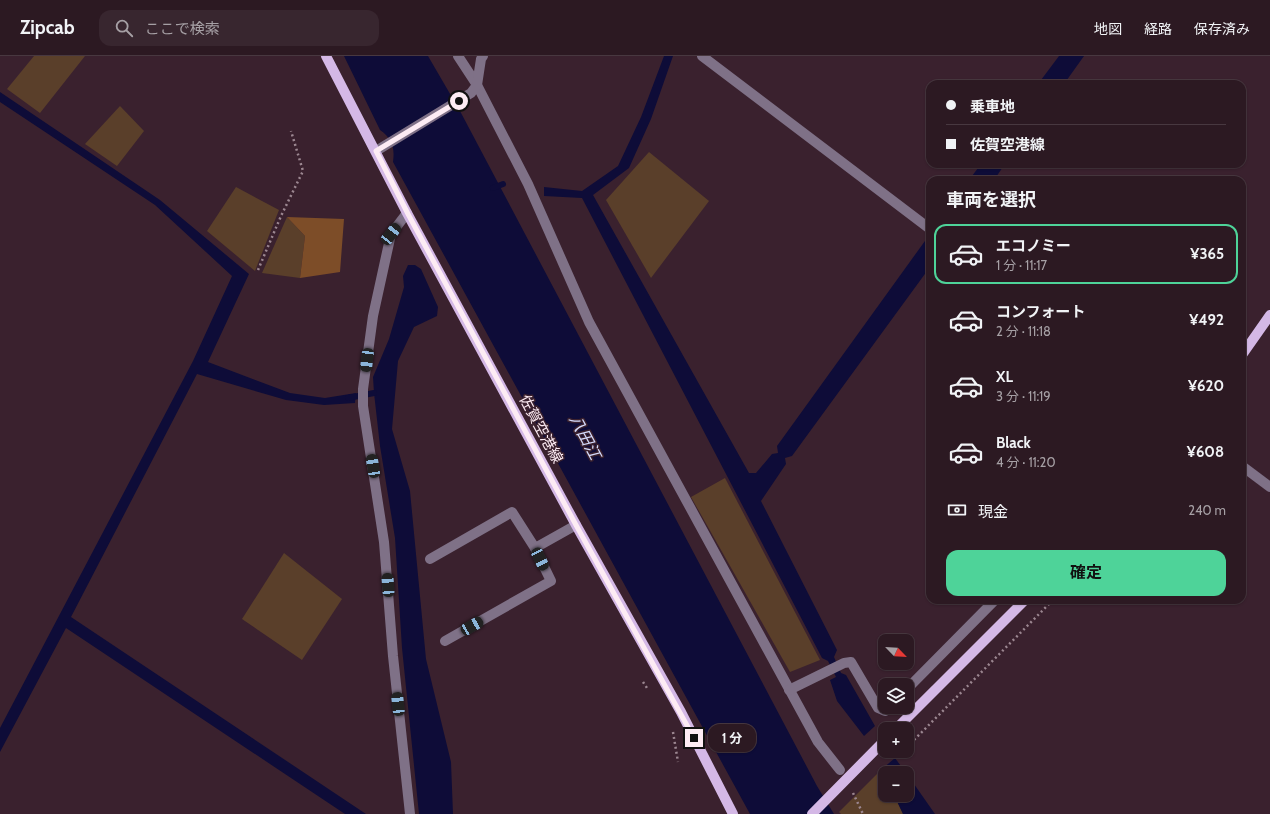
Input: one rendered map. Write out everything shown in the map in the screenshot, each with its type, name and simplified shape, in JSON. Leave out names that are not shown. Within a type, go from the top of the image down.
[{"type":"main road","name":"佐賀空港線","points":[[326,56],[379,150],[408,214],[576,525],[681,712],[733,814]]},
{"type":"main road","points":[[1246,349],[1270,315]]},
{"type":"main road","points":[[903,722],[1021,604]]},
{"type":"main road","points":[[812,814],[878,747]]},
{"type":"street","points":[[458,56],[474,89],[528,184],[589,322],[818,742],[840,770]]},
{"type":"street","points":[[379,150],[474,89],[483,56]]},
{"type":"street","points":[[702,56],[715,60],[926,226]]},
{"type":"street","points":[[408,214],[391,234],[373,316],[363,389],[364,406],[384,542],[393,656],[410,814]]},
{"type":"street","points":[[1246,469],[1270,487]]},
{"type":"street","points":[[430,559],[512,512],[535,548],[551,581],[445,641]]},
{"type":"street","points":[[535,548],[576,525]]},
{"type":"street","points":[[914,682],[991,604]]},
{"type":"street","points":[[789,690],[844,663],[851,662],[878,708]]},
{"type":"path","points":[[258,270],[281,216],[303,171],[291,131]]},
{"type":"path","points":[[914,740],[1050,604]]},
{"type":"path","points":[[851,789],[863,814]]},
{"type":"shaded area","points":[[34,56],[85,56],[40,113],[7,89]]},
{"type":"shaded area","points":[[120,106],[144,131],[117,166],[85,144]]},
{"type":"shaded area","points":[[649,152],[709,201],[651,278],[606,200]]},
{"type":"shaded area","points":[[236,187],[279,210],[255,271],[207,231]]},
{"type":"shaded area","points":[[287,217],[305,236],[300,278],[262,273]]},
{"type":"shaded area","points":[[287,217],[344,219],[340,272],[300,278],[305,236]]},
{"type":"shaded area","points":[[725,478],[820,660],[790,672],[691,497]]},
{"type":"shaded area","points":[[284,553],[342,599],[302,660],[242,619]]},
{"type":"shaded area","points":[[878,773],[878,802],[897,802],[903,814],[841,814],[839,812]]},
{"type":"water","name":"八田江","points":[[344,56],[428,56],[460,111],[817,786],[834,814],[750,814],[393,162],[394,152],[392,144],[387,136],[380,130]]},
{"type":"water","points":[[664,56],[673,56],[651,119],[629,168],[593,195],[749,473],[756,473],[772,454],[778,453],[777,446],[926,240],[926,272],[792,456],[785,458],[786,464],[761,501],[837,650],[834,657],[841,673],[846,675],[875,726],[864,736],[837,701],[830,680],[836,677],[828,661],[822,658],[582,198],[544,196],[544,187],[582,191],[618,166],[641,117]]},
{"type":"water","points":[[1059,56],[1084,56],[1067,80],[1041,80]]},
{"type":"water","points":[[0,92],[160,200],[249,274],[208,362],[290,393],[325,398],[356,393],[355,403],[324,405],[286,400],[197,374],[71,617],[366,814],[345,814],[66,628],[0,752],[0,728],[193,361],[232,276],[155,205],[0,102]]},
{"type":"water","points":[[978,168],[1002,168],[997,176],[972,176]]},
{"type":"water","points":[[408,265],[415,265],[421,269],[438,307],[437,316],[414,327],[398,361],[392,429],[410,491],[426,659],[451,762],[453,814],[419,814],[402,648],[395,538],[380,446],[374,393],[373,377],[389,339],[404,287],[403,276]]},
{"type":"water","points":[[895,758],[901,766],[886,766]]},
{"type":"water","points":[[914,784],[935,814],[903,814],[897,802],[914,802]]},
{"type":"waterway","points":[[493,188],[503,184]]},
{"type":"waterway","points":[[348,398],[374,393]]},
{"type":"route","points":[[459,101],[376,151],[408,214],[576,525],[681,712],[694,738]]}]
